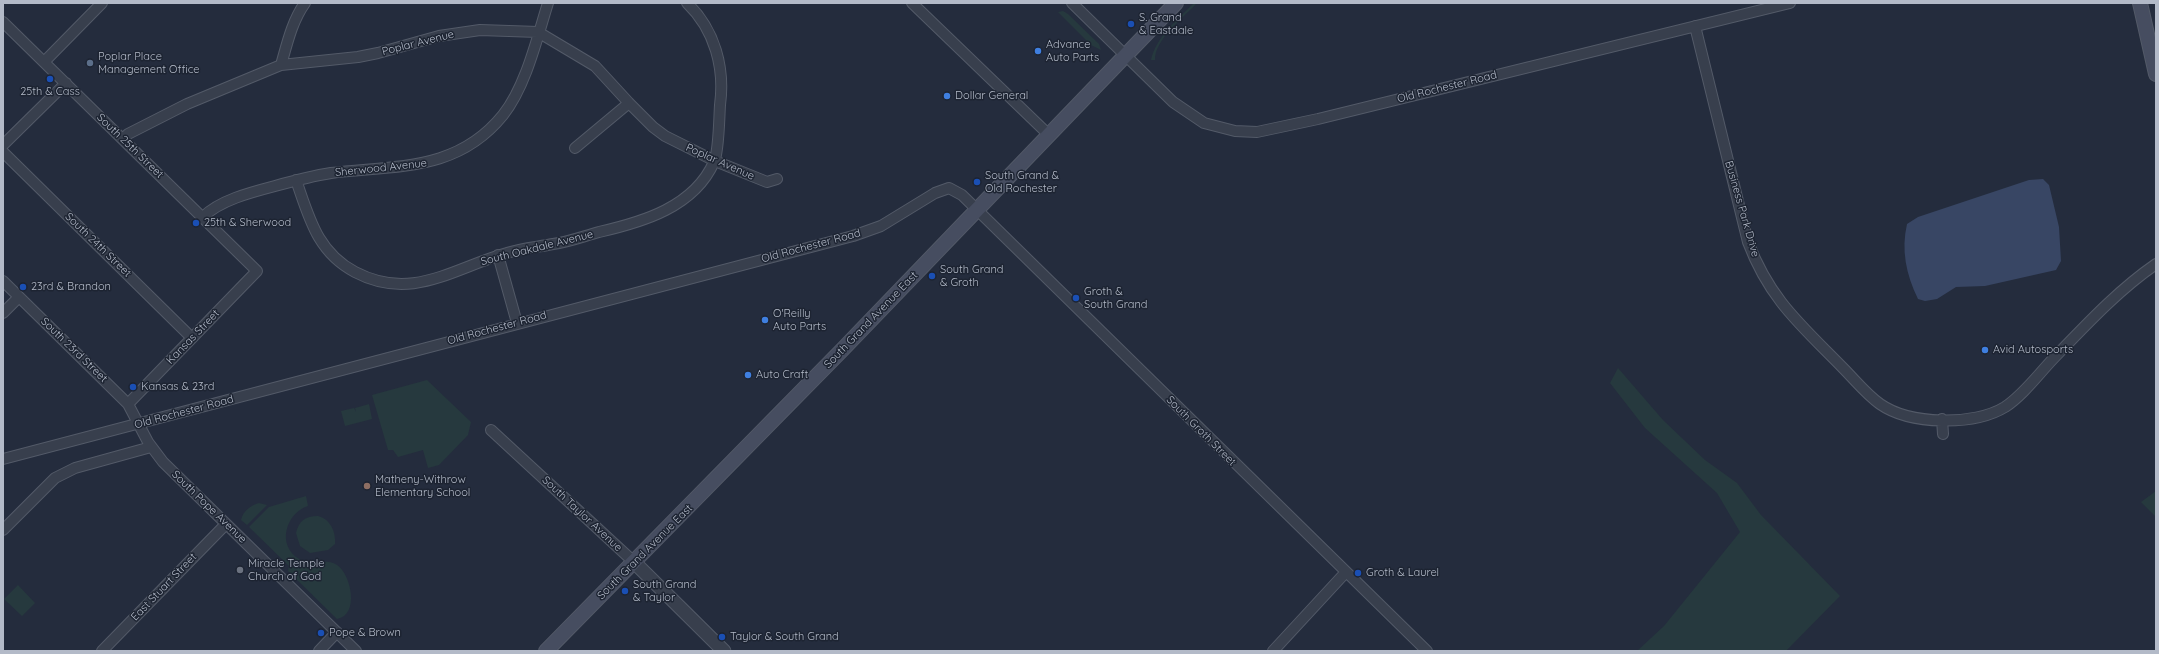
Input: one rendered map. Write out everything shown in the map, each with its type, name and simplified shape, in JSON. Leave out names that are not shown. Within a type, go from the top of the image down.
[{"type":"main road","name":"South Grand Avenue East","points":[[546,651],[635,562],[1176,3]]},
{"type":"main road","points":[[2140,3],[2156,74]]},
{"type":"street","points":[[44,62],[102,3]]},
{"type":"street","points":[[281,65],[291,31],[299,12],[305,3]]},
{"type":"street","name":"Sherwood Avenue","points":[[203,217],[210,210],[235,200],[296,180],[329,173],[431,162],[471,143],[503,115],[513,98],[522,81],[548,3]]},
{"type":"street","points":[[687,3],[697,13],[707,30],[719,61],[722,94],[715,161]]},
{"type":"street","points":[[912,3],[1048,134]]},
{"type":"street","name":"Old Rochester Road","points":[[1072,3],[1173,102],[1195,118],[1224,129],[1258,132],[1318,119],[1790,3]]},
{"type":"street","name":"South 25th Street","points":[[3,22],[257,271]]},
{"type":"street","name":"Business Park Drive","points":[[1695,26],[1748,242],[1762,275],[1787,312],[1880,404],[1890,410],[1912,417],[1942,419],[1986,415],[2013,401],[2110,300],[2156,264]]},
{"type":"street","name":"Poplar Avenue","points":[[123,139],[128,134],[187,104],[281,65],[358,57],[439,36],[480,30],[538,32],[580,55],[595,66],[629,103],[653,127],[665,136],[715,161],[767,182],[777,179]]},
{"type":"street","points":[[3,146],[66,83]]},
{"type":"street","points":[[575,148],[629,103]]},
{"type":"street","name":"South 24th Street","points":[[3,152],[192,338]]},
{"type":"street","name":"South Oakdale Avenue","points":[[296,180],[308,219],[328,250],[355,272],[375,280],[414,284],[440,278],[498,255],[555,244],[614,229],[667,210],[694,190],[705,178],[715,161]]},
{"type":"street","name":"Old Rochester Road","points":[[3,459],[516,323],[853,236],[881,226],[942,189],[954,189],[976,210]]},
{"type":"street","name":"South Groth Street","points":[[976,210],[1427,651]]},
{"type":"street","points":[[498,255],[516,323]]},
{"type":"street","name":"Kansas Street","points":[[128,404],[257,271]]},
{"type":"street","name":"South 23rd Street","points":[[3,281],[128,404],[139,424]]},
{"type":"street","points":[[3,313],[19,297]]},
{"type":"street","points":[[1942,419],[1943,434]]},
{"type":"street","name":"South Pope Avenue","points":[[139,424],[151,447],[170,470],[356,651]]},
{"type":"street","name":"South Taylor Avenue","points":[[491,430],[635,562],[724,651]]},
{"type":"street","points":[[3,530],[55,478],[75,468],[151,447]]},
{"type":"street","name":"East Stuart Street","points":[[102,651],[226,524]]},
{"type":"street","points":[[1273,651],[1346,572]]},
{"type":"street","points":[[319,651],[337,632]]},
{"type":"green space","points":[[1194,3],[1197,3],[1164,37],[1156,52],[1155,60],[1151,60],[1158,44],[1168,29]]},
{"type":"green space","points":[[1063,11],[1099,44],[1101,50],[1091,45],[1058,12]]},
{"type":"green space","points":[[1618,368],[1663,420],[1705,460],[1737,483],[1761,515],[1840,596],[1786,651],[1637,651],[1664,626],[1740,532],[1717,493],[1645,428],[1610,383]]},
{"type":"green space","points":[[427,380],[471,422],[468,435],[439,465],[428,468],[423,450],[398,457],[393,450],[388,450],[372,395]]},
{"type":"green space","points":[[369,404],[372,419],[345,426],[341,411],[354,408],[356,412],[355,408]]},
{"type":"green space","points":[[2156,491],[2156,517],[2141,502]]},
{"type":"green space","points":[[306,496],[308,506],[294,515],[289,522],[286,538],[288,546],[292,553],[299,559],[308,562],[333,563],[342,570],[349,585],[351,603],[349,610],[344,616],[337,619],[288,571],[289,566],[249,527],[269,507]]},
{"type":"green space","points":[[259,503],[267,505],[247,525],[241,520],[245,511],[253,505]]},
{"type":"green space","points":[[318,516],[326,520],[331,526],[335,544],[328,550],[310,553],[300,546],[296,533],[303,520]]},
{"type":"green space","points":[[18,585],[35,603],[22,616],[4,599]]},
{"type":"water","points":[[2043,179],[2049,185],[2059,227],[2061,261],[2056,270],[1985,286],[1956,287],[1937,299],[1925,301],[1918,299],[1910,280],[1906,262],[1904,243],[1907,224],[1918,217],[2029,180]]},
{"type":"place","name":"S. Grand & Eastdale","points":[[1131,24]]},
{"type":"place","name":"Advance Auto Parts","points":[[1038,51]]},
{"type":"place","name":"Poplar Place Management Office","points":[[90,63]]},
{"type":"place","name":"25th & Cass","points":[[50,79]]},
{"type":"place","name":"Dollar General","points":[[947,96]]},
{"type":"place","name":"South Grand & Old Rochester","points":[[977,182]]},
{"type":"place","name":"25th & Sherwood","points":[[196,223]]},
{"type":"place","name":"South Grand & Groth","points":[[932,276]]},
{"type":"place","name":"23rd & Brandon","points":[[23,287]]},
{"type":"place","name":"Groth & South Grand","points":[[1076,298]]},
{"type":"place","name":"O'Reilly Auto Parts","points":[[765,320]]},
{"type":"place","name":"Avid Autosports","points":[[1985,350]]},
{"type":"place","name":"Auto Craft","points":[[748,375]]},
{"type":"place","name":"Kansas & 23rd","points":[[133,387]]},
{"type":"place","name":"Matheny-Withrow Elementary School","points":[[367,486]]},
{"type":"place","name":"Miracle Temple Church of God","points":[[240,570]]},
{"type":"place","name":"Groth & Laurel","points":[[1358,573]]},
{"type":"place","name":"South Grand & Taylor","points":[[625,591]]},
{"type":"place","name":"Pope & Brown","points":[[321,633]]},
{"type":"place","name":"Taylor & South Grand","points":[[722,637]]}]
